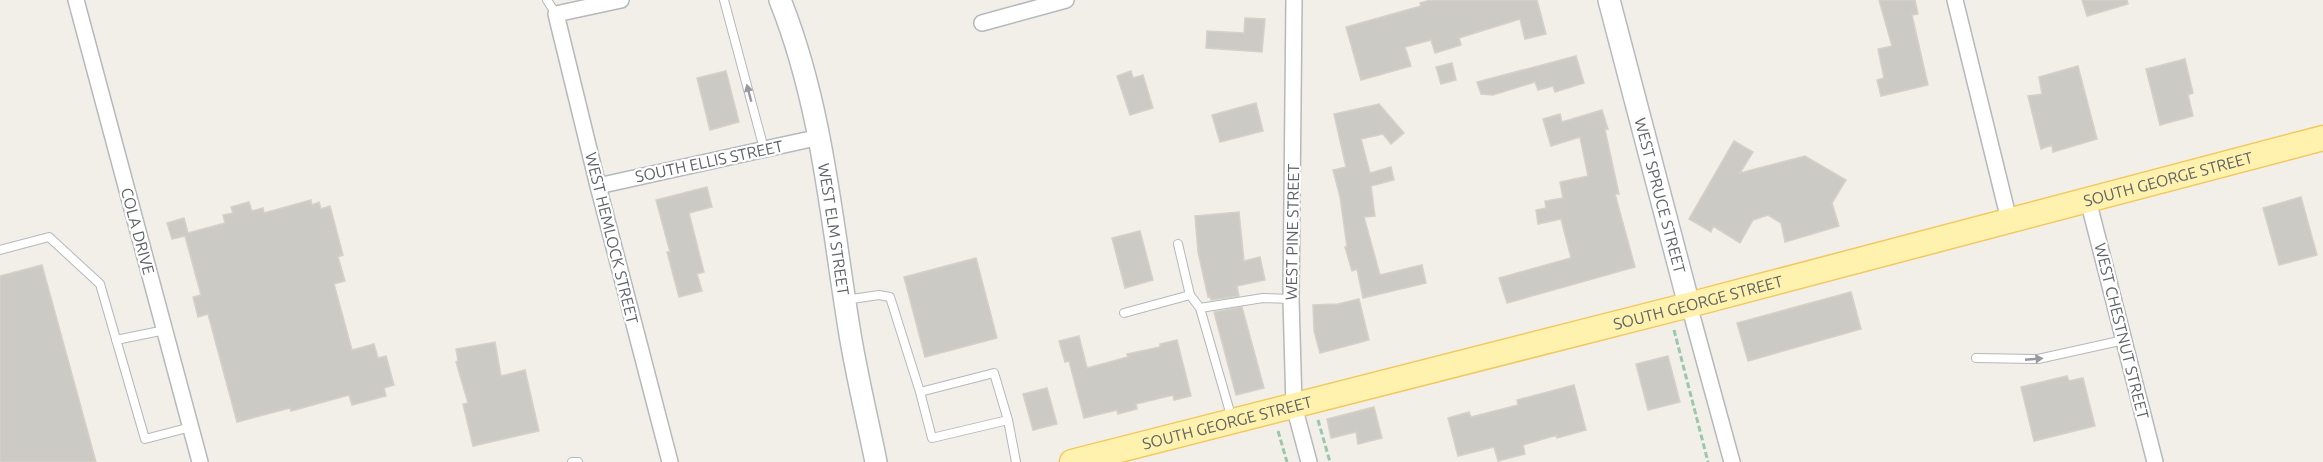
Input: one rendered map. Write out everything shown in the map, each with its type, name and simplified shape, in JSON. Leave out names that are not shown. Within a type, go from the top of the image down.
[{"type":"main road","name":"SOUTH GEORGE STREET","points":[[1072,462],[1689,305],[2323,138]]},
{"type":"street","name":"COLA DRIVE","points":[[76,0],[200,462]]},
{"type":"street","points":[[556,14],[621,0]]},
{"type":"street","name":"WEST ELM STREET","points":[[780,0],[794,36],[820,137],[845,300],[876,462]]},
{"type":"street","points":[[982,23],[1066,0]]},
{"type":"street","name":"WEST PINE STREET","points":[[1296,0],[1291,299],[1294,406],[1309,462]]},
{"type":"street","name":"WEST SPRUCE STREET","points":[[1609,0],[1732,462]]},
{"type":"street","points":[[1955,0],[2009,220]]},
{"type":"street","name":"WEST HEMLOCK STREET","points":[[556,14],[670,462]]},
{"type":"street","name":"SOUTH ELLIS STREET","points":[[598,186],[820,137]]},
{"type":"street","name":"WEST CHESTNUT STREET","points":[[2088,200],[2156,462]]},
{"type":"lane","points":[[547,0],[556,14]]},
{"type":"lane","points":[[724,0],[764,149]]},
{"type":"lane","points":[[0,250],[49,237],[100,284],[145,439],[191,428]]},
{"type":"lane","points":[[1178,244],[1190,295],[1200,308],[1232,420]]},
{"type":"lane","points":[[845,300],[879,295],[890,297],[932,438],[1008,420]]},
{"type":"lane","points":[[1124,312],[1190,295]]},
{"type":"lane","points":[[1200,308],[1263,298],[1291,299]]},
{"type":"lane","points":[[117,340],[165,330]]},
{"type":"lane","points":[[1976,358],[2038,359],[2124,340]]},
{"type":"lane","points":[[920,392],[994,373],[1017,462]]},
{"type":"lane","points":[[572,462],[578,462]]},
{"type":"path","points":[[1674,330],[1708,462]]},
{"type":"path","points":[[1317,416],[1330,462]]},
{"type":"path","points":[[1276,423],[1287,462]]},
{"type":"building","points":[[1430,0],[1537,0],[1546,34],[1525,39],[1520,19],[1459,38],[1461,45],[1435,53],[1431,40],[1405,47],[1411,66],[1361,80],[1346,27],[1421,6],[1420,3]]},
{"type":"building","points":[[1879,0],[1915,0],[1918,14],[1912,15],[1928,85],[1881,96],[1877,80],[1884,78],[1878,49],[1892,46]]},
{"type":"building","points":[[2082,0],[2127,0],[2128,4],[2087,16]]},
{"type":"building","points":[[1245,18],[1265,19],[1262,52],[1206,48],[1207,31],[1244,33]]},
{"type":"building","points":[[1576,56],[1584,83],[1555,92],[1553,86],[1538,90],[1535,82],[1493,95],[1481,94],[1477,82]]},
{"type":"building","points":[[2185,59],[2193,93],[2188,95],[2193,116],[2160,125],[2146,69]]},
{"type":"building","points":[[1452,63],[1456,80],[1441,84],[1436,67]]},
{"type":"building","points":[[2078,66],[2097,139],[2053,152],[2052,145],[2041,149],[2028,96],[2042,94],[2039,77]]},
{"type":"building","points":[[726,71],[739,122],[710,130],[697,78]]},
{"type":"building","points":[[1131,71],[1133,78],[1143,75],[1153,108],[1130,115],[1117,76]]},
{"type":"building","points":[[1256,103],[1263,131],[1220,142],[1212,115]]},
{"type":"building","points":[[1379,104],[1404,133],[1391,144],[1383,134],[1361,139],[1370,173],[1391,167],[1394,180],[1371,186],[1375,216],[1364,217],[1380,275],[1422,265],[1426,283],[1363,298],[1357,269],[1352,271],[1345,247],[1347,247],[1340,197],[1333,170],[1346,167],[1334,114]]},
{"type":"building","points":[[1602,110],[1608,129],[1605,130],[1619,194],[1615,194],[1635,267],[1507,303],[1499,278],[1571,258],[1561,219],[1538,224],[1536,210],[1546,208],[1545,201],[1563,198],[1560,182],[1588,176],[1580,137],[1551,146],[1543,119],[1560,114],[1562,122]]},
{"type":"building","points":[[1734,141],[1753,152],[1740,173],[1805,156],[1846,180],[1832,203],[1839,226],[1785,242],[1781,223],[1768,215],[1753,220],[1740,243],[1713,226],[1711,232],[1689,219]]},
{"type":"building","points":[[707,187],[712,207],[689,213],[704,272],[697,274],[702,291],[679,297],[656,200]]},
{"type":"building","points":[[2301,197],[2317,255],[2279,265],[2263,208]]},
{"type":"building","points":[[311,200],[312,205],[319,202],[321,209],[330,206],[343,255],[338,257],[345,281],[334,284],[352,350],[374,344],[378,358],[386,356],[394,385],[384,388],[386,396],[352,405],[349,395],[291,411],[290,408],[237,422],[208,314],[198,317],[193,297],[201,295],[185,236],[172,239],[167,223],[184,218],[188,233],[225,223],[223,215],[233,213],[231,207],[249,202],[252,211],[263,208],[264,213]]},
{"type":"building","points":[[1239,212],[1244,261],[1260,257],[1265,280],[1237,286],[1239,296],[1211,300],[1210,296],[1208,297],[1198,252],[1195,216]]},
{"type":"building","points":[[1140,231],[1153,280],[1125,288],[1112,238]]},
{"type":"building","points":[[976,258],[997,338],[925,357],[904,277]]},
{"type":"building","points":[[42,265],[96,462],[0,462],[0,276]]},
{"type":"building","points":[[1851,292],[1861,329],[1748,361],[1737,323]]},
{"type":"building","points":[[1359,299],[1369,340],[1320,353],[1314,331],[1313,305],[1338,304]]},
{"type":"building","points":[[1242,307],[1264,388],[1236,395],[1214,312]]},
{"type":"building","points":[[1079,336],[1087,368],[1177,340],[1191,396],[1174,400],[1173,395],[1136,404],[1137,409],[1118,414],[1117,410],[1084,418],[1069,361],[1065,362],[1059,341]]},
{"type":"building","points":[[495,342],[501,376],[525,370],[539,431],[473,446],[463,404],[468,403],[456,362],[458,361],[456,349]]},
{"type":"building","points":[[1668,356],[1680,402],[1648,410],[1636,364]]},
{"type":"building","points":[[2067,376],[2069,381],[2083,378],[2095,426],[2034,441],[2021,387]]},
{"type":"building","points":[[1574,385],[1586,430],[1557,438],[1557,435],[1523,445],[1525,454],[1498,461],[1494,447],[1458,456],[1448,418],[1469,412],[1471,417],[1518,405],[1517,400]]},
{"type":"building","points":[[1047,388],[1057,424],[1033,430],[1023,394]]},
{"type":"building","points":[[1374,407],[1382,438],[1358,444],[1356,432],[1331,438],[1327,419]]}]
